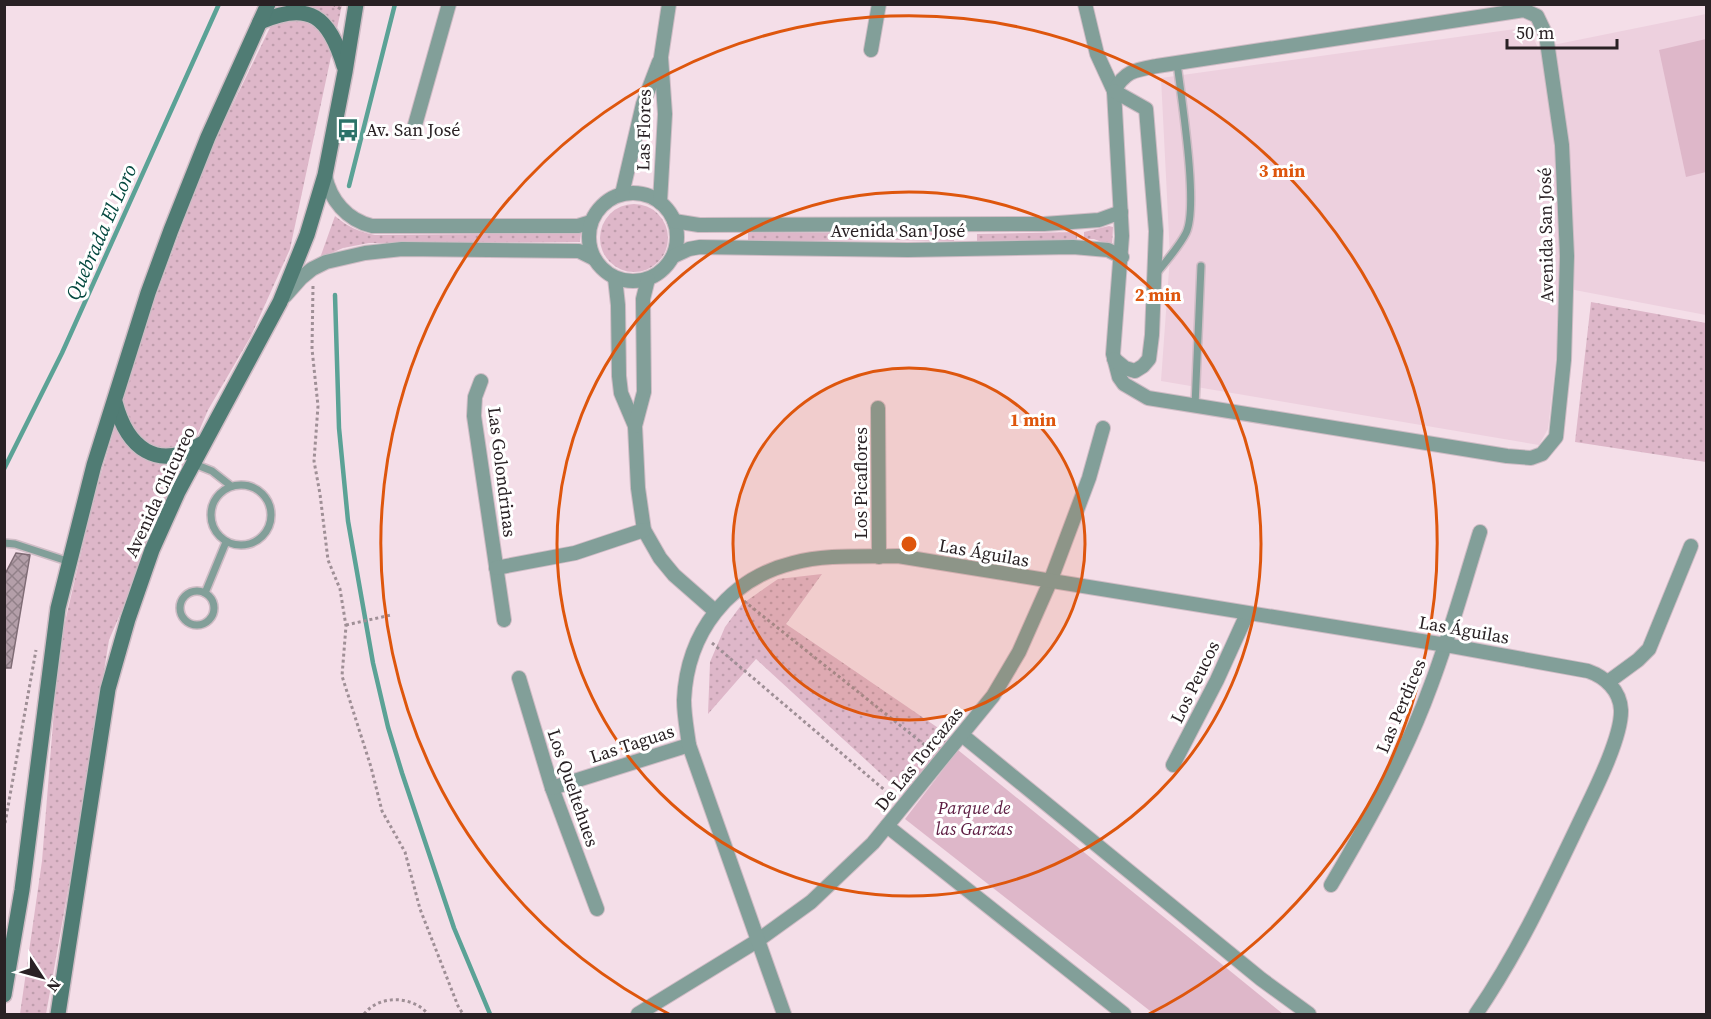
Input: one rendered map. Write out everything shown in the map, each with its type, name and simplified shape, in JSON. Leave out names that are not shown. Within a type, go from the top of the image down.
[{"type":"main road","points":[[4,995],[23,878],[58,608],[94,465],[148,293],[171,230],[208,137],[268,4]]},
{"type":"main road","name":"Avenida Chicureo","points":[[58,1014],[108,689],[139,584],[164,521],[192,463],[280,302],[314,216],[325,175],[356,4]]},
{"type":"main road","points":[[260,22],[294,11],[316,18],[335,37],[345,72]]},
{"type":"main road","points":[[115,402],[127,433],[145,451],[153,455],[171,457],[189,452],[203,443]]},
{"type":"street","points":[[413,132],[449,4]]},
{"type":"street","name":"Las Flores","points":[[622,194],[643,104],[661,57],[669,4]]},
{"type":"street","points":[[871,50],[879,4]]},
{"type":"street","points":[[1085,4],[1097,54],[1114,91],[1146,109],[1155,207],[1155,276],[1149,358],[1135,371],[1125,368],[1114,359]]},
{"type":"street","name":"Avenida San José","points":[[1500,9],[1524,10],[1533,13],[1540,20],[1546,35],[1562,145],[1567,256],[1564,360],[1556,437],[1542,454],[1531,458],[1507,456],[1148,398],[1135,393],[1122,381],[1113,354],[1122,257],[1114,91],[1121,78],[1134,71],[1177,63],[1500,9]]},
{"type":"street","name":"Las Flores","points":[[660,202],[665,114],[661,57]]},
{"type":"street","points":[[325,175],[332,195],[340,208],[352,217],[372,226],[578,226],[591,222]]},
{"type":"street","points":[[622,194],[642,194],[660,202],[669,210],[675,221],[678,238],[674,256],[663,270],[648,279],[628,282],[604,272],[593,258],[589,244],[591,222],[597,211],[606,202],[622,194]]},
{"type":"street","name":"Avenida San José","points":[[675,221],[699,225],[1044,224],[1099,220],[1121,212]]},
{"type":"street","name":"Avenida San José","points":[[674,256],[700,247],[908,250],[1073,247],[1108,250],[1122,257]]},
{"type":"street","points":[[280,302],[290,288],[312,269],[326,262],[365,253],[402,249],[579,251],[593,258]]},
{"type":"street","points":[[615,278],[621,393],[635,426]]},
{"type":"street","points":[[648,279],[643,299],[644,392],[635,426],[638,488],[644,530],[660,558],[674,575],[715,611]]},
{"type":"street","name":"Las Golondrinas","points":[[481,381],[474,404],[474,416],[504,620]]},
{"type":"street","name":"Los Picaflores","points":[[878,408],[879,557]]},
{"type":"street","name":"De Las Torcazas","points":[[638,1014],[757,941],[811,902],[873,843],[993,696],[1019,652],[1050,582],[1089,478],[1102,428]]},
{"type":"street","points":[[496,568],[575,553],[644,530]]},
{"type":"street","name":"Las Perdices","points":[[1331,885],[1353,848],[1396,763],[1430,688],[1446,645],[1480,532]]},
{"type":"street","points":[[1476,1014],[1509,962],[1565,853],[1604,770],[1620,718],[1618,697],[1608,682],[1649,649],[1690,546]]},
{"type":"street","name":"Las Águilas","points":[[784,1014],[688,745],[684,702],[692,654],[715,611],[733,592],[763,574],[793,563],[817,558],[898,556],[1446,645],[1588,671],[1608,682]]},
{"type":"street","name":"Los Peucos","points":[[1173,765],[1213,689],[1247,614]]},
{"type":"street","name":"Los Queltehues","points":[[519,678],[552,788],[597,909]]},
{"type":"street","points":[[962,735],[1261,979],[1309,1014]]},
{"type":"street","name":"Las Taguas","points":[[552,788],[688,745]]},
{"type":"street","points":[[887,826],[1124,1014]]},
{"type":"lane","points":[[1155,276],[1186,232],[1190,216],[1189,170],[1177,63]]},
{"type":"lane","points":[[1195,406],[1201,266]]},
{"type":"lane","points":[[192,463],[212,471],[231,486]]},
{"type":"lane","points":[[241,484],[251,486],[267,498],[271,507],[272,518],[269,527],[255,542],[236,545],[226,542],[213,527],[212,507],[223,491],[231,486],[241,484]]},
{"type":"lane","points":[[205,593],[226,542]]},
{"type":"lane","points":[[4,543],[15,544],[70,562]]},
{"type":"lane","points":[[194,592],[205,593],[212,601],[211,617],[203,624],[192,624],[183,618],[182,602],[194,592]]},
{"type":"path","points":[[312,269],[314,311],[312,349],[318,406],[314,461],[321,494],[327,560],[340,589],[346,626],[342,675],[371,767],[382,811],[405,852],[420,909],[463,1014]]},
{"type":"path","points":[[733,592],[942,759]]},
{"type":"path","points":[[346,626],[391,615]]},
{"type":"path","points":[[701,634],[903,806]]},
{"type":"path","points":[[364,1014],[385,999],[403,1000],[428,1014]]},
{"type":"shaded area","points":[[1706,14],[1706,315],[1564,288],[1548,429],[1539,445],[1161,381],[1170,256],[1161,78],[1529,27],[1538,48]]},
{"type":"green space","points":[[281,5],[342,5],[290,249],[251,336],[208,410],[109,640],[46,1014],[20,1014],[42,861],[59,648],[94,497],[145,326],[209,153]]},
{"type":"green space","points":[[1706,39],[1706,172],[1686,177],[1659,50]]},
{"type":"green space","points":[[634,204],[647,207],[658,214],[665,225],[668,238],[665,251],[658,262],[647,269],[634,272],[621,269],[610,262],[603,251],[600,238],[603,225],[610,214],[621,207]]},
{"type":"green space","points":[[335,216],[354,228],[375,235],[581,233],[580,242],[369,243],[343,248],[320,258]]},
{"type":"green space","points":[[1113,227],[1112,246],[1094,239],[1084,239],[1084,232]]},
{"type":"green space","points":[[748,232],[871,233],[870,240],[748,242]]},
{"type":"green space","points":[[890,232],[955,233],[954,241],[890,240]]},
{"type":"green space","points":[[1077,232],[1077,240],[977,241],[977,234]]},
{"type":"green space","points":[[1591,302],[1706,323],[1706,462],[1575,442]]},
{"type":"green space","points":[[822,574],[786,624],[950,736],[904,795],[756,659],[708,714],[710,662],[725,627],[742,604],[778,579]]},
{"type":"green space","name":"Parque de las Garzas","points":[[958,750],[1283,1014],[1154,1014],[905,819]]},
{"type":"building","points":[[16,553],[30,555],[11,668],[4,668],[4,576]]},
{"type":"waterway","name":"Quebrada El Loro","points":[[4,469],[62,353],[219,4]]},
{"type":"waterway","points":[[349,186],[395,4]]},
{"type":"waterway","points":[[335,295],[339,428],[348,521],[373,663],[388,727],[402,773],[454,928],[490,1014]]},
{"type":"place","name":"Av. San José","points":[[348,130]]}]
